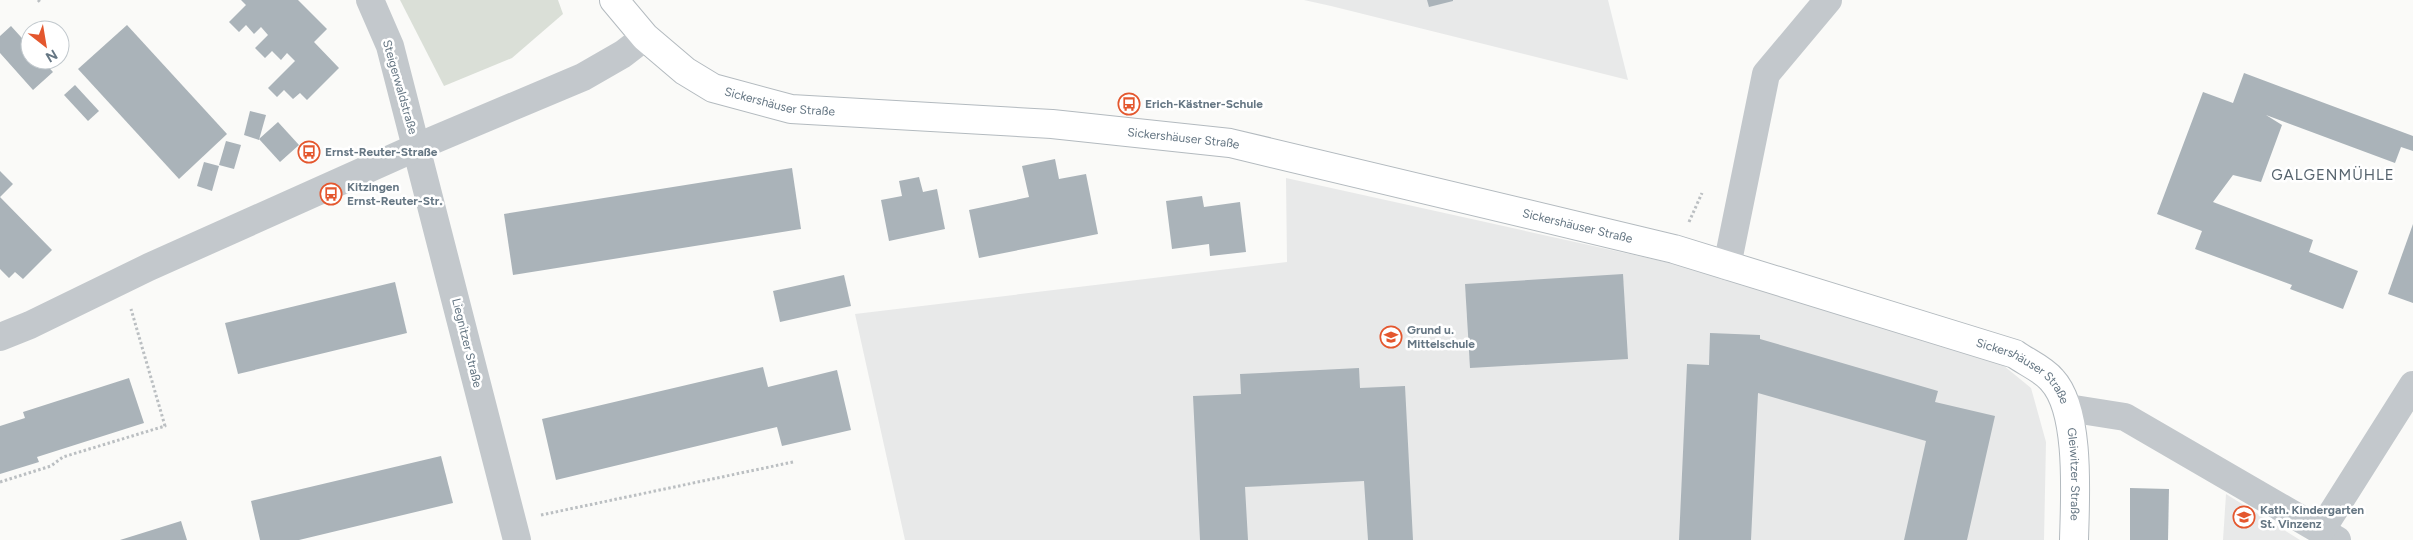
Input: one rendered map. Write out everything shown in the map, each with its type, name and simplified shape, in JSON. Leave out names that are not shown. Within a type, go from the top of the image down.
[{"type":"street","name":"Steigerwaldstraße","points":[[370,0],[390,46],[417,147]]},
{"type":"street","name":"Sickershäuser Straße","points":[[614,0],[645,36],[685,71],[712,88],[791,109],[1052,124],[1230,143],[1674,249],[2015,354],[2052,380],[2068,408],[2125,417],[2330,535],[2413,385]]},
{"type":"street","points":[[1727,266],[1766,74],[1828,0]]},
{"type":"street","points":[[0,337],[30,325],[124,279],[417,147],[583,77],[623,54],[645,36]]},
{"type":"street","name":"Liegnitzer Straße","points":[[417,147],[515,531]]},
{"type":"street","name":"Gleiwitzer Straße","points":[[2068,408],[2076,484],[2074,540]]},
{"type":"path","points":[[0,482],[51,466],[63,457],[165,426],[124,279]]},
{"type":"path","points":[[515,531],[793,462]]},
{"type":"shaded area","points":[[400,0],[558,0],[563,14],[512,58],[444,86]]},
{"type":"shaded area","points":[[1304,0],[1608,0],[1628,80],[1331,6]]},
{"type":"shaded area","name":"Grund u. Mittelschule","points":[[1286,178],[1720,274],[1998,361],[2031,388],[2046,442],[2044,540],[905,540],[855,314],[1287,262]]},
{"type":"shaded area","name":"Kath. Kindergarten St. Vinzenz","points":[[2226,494],[2300,540],[2223,540]]},
{"type":"building","points":[[241,0],[298,0],[327,29],[314,42],[339,68],[307,100],[300,93],[293,99],[284,90],[277,97],[268,88],[295,61],[287,53],[281,60],[272,51],[265,58],[255,48],[268,35],[261,27],[254,34],[246,25],[239,32],[229,22],[246,5]]},
{"type":"building","points":[[1427,0],[1453,0],[1453,1],[1429,7]]},
{"type":"building","points":[[127,25],[227,134],[179,179],[78,69]]},
{"type":"building","points":[[11,26],[20,36],[20,70],[51,70],[53,72],[33,90],[0,53],[0,36]]},
{"type":"building","points":[[2244,73],[2413,136],[2413,151],[2401,147],[2395,163],[2266,115],[2282,125],[2261,182],[2233,175],[2213,202],[2313,240],[2309,252],[2358,271],[2343,309],[2290,289],[2292,285],[2195,249],[2202,231],[2157,214],[2203,92],[2233,103]]},
{"type":"building","points":[[75,85],[99,111],[88,121],[64,95]]},
{"type":"building","points":[[250,111],[266,115],[259,140],[244,135]]},
{"type":"building","points":[[278,122],[299,145],[280,162],[259,139]]},
{"type":"building","points":[[226,141],[241,145],[234,169],[219,165]]},
{"type":"building","points":[[1055,159],[1059,179],[1086,174],[1098,234],[979,258],[969,210],[1029,197],[1022,166]]},
{"type":"building","points":[[204,162],[219,166],[212,191],[197,186]]},
{"type":"building","points":[[792,168],[801,229],[513,275],[504,214]]},
{"type":"building","points":[[0,171],[13,184],[0,197]]},
{"type":"building","points":[[919,177],[923,192],[937,189],[945,229],[889,241],[881,200],[902,196],[899,181]]},
{"type":"building","points":[[1202,196],[1204,207],[1240,202],[1246,252],[1210,256],[1209,244],[1172,249],[1166,201]]},
{"type":"building","points":[[0,197],[52,250],[23,279],[15,272],[9,278],[0,269]]},
{"type":"building","points":[[2413,224],[2413,303],[2388,294]]},
{"type":"building","points":[[1623,274],[1628,359],[1470,368],[1465,284]]},
{"type":"building","points":[[844,275],[851,306],[780,322],[773,291]]},
{"type":"building","points":[[395,282],[407,333],[238,374],[225,323]]},
{"type":"building","points":[[1710,333],[1760,335],[1760,339],[1938,391],[1935,402],[1995,416],[1967,540],[1904,540],[1926,441],[1758,393],[1751,540],[1679,540],[1687,364],[1709,365]]},
{"type":"building","points":[[763,367],[768,387],[837,370],[851,430],[782,446],[777,427],[556,480],[542,419]]},
{"type":"building","points":[[1359,368],[1360,388],[1405,386],[1413,540],[1368,540],[1364,481],[1245,487],[1248,540],[1200,540],[1193,396],[1241,394],[1240,374]]},
{"type":"building","points":[[129,378],[144,423],[37,457],[39,462],[0,474],[0,426],[25,418],[23,412]]},
{"type":"building","points":[[441,456],[453,503],[299,540],[260,540],[251,501]]},
{"type":"building","points":[[2130,488],[2169,489],[2168,540],[2130,540]]},
{"type":"building","points":[[181,521],[187,540],[120,540]]},
{"type":"place","name":"Erich-Kästner-Schule","points":[[1129,104]]},
{"type":"place","name":"Ernst-Reuter-Straße","points":[[309,152]]},
{"type":"place","name":"Kitzingen Ernst-Reuter-Str.","points":[[331,194]]},
{"type":"place","name":"Grund u. Mittelschule","points":[[1391,337]]},
{"type":"place","name":"Kath. Kindergarten St. Vinzenz","points":[[2244,517]]},
{"type":"district","name":"GALGENMÜHLE","points":[[2333,175]]}]
